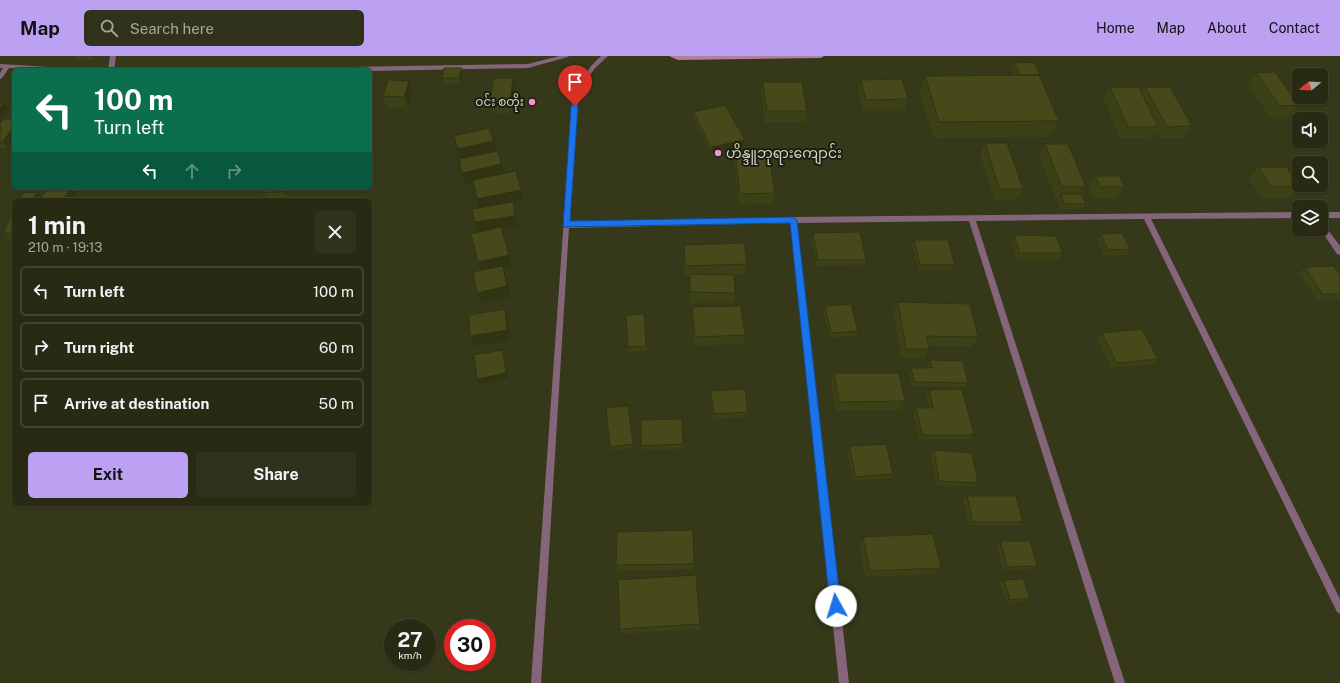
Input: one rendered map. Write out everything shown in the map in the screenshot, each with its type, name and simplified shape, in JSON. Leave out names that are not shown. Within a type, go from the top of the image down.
[{"type":"main road","points":[[672,56],[678,58],[821,56]]},
{"type":"street","points":[[111,68],[113,56]]},
{"type":"street","points":[[372,69],[528,66],[566,56]]},
{"type":"street","points":[[536,683],[576,92],[593,67],[605,56]]},
{"type":"street","points":[[0,66],[37,68]]},
{"type":"street","points":[[0,77],[8,66]]},
{"type":"street","points":[[566,224],[793,220],[1292,215]]},
{"type":"street","points":[[1328,215],[1340,215]]},
{"type":"street","points":[[1146,217],[1340,609]]},
{"type":"street","points":[[972,218],[1120,683]]},
{"type":"street","points":[[793,220],[844,683]]},
{"type":"street","points":[[1328,235],[1340,252]]},
{"type":"building","points":[[1034,62],[1041,77],[1039,75],[1020,75],[1014,63]]},
{"type":"building","points":[[444,68],[462,68],[459,78],[442,78]]},
{"type":"building","points":[[1275,72],[1292,95],[1292,104],[1299,105],[1280,106],[1256,73]]},
{"type":"building","points":[[1039,75],[1059,121],[939,122],[925,76]]},
{"type":"building","points":[[494,78],[513,78],[510,102],[490,102]]},
{"type":"building","points":[[902,79],[908,99],[866,100],[861,80]]},
{"type":"building","points":[[388,80],[409,81],[404,97],[383,96]]},
{"type":"building","points":[[763,82],[802,82],[807,111],[767,111]]},
{"type":"building","points":[[1110,87],[1139,87],[1158,127],[1128,127]]},
{"type":"building","points":[[1145,87],[1170,87],[1192,126],[1167,127]]},
{"type":"building","points":[[725,105],[745,140],[711,147],[693,112]]},
{"type":"building","points":[[4,119],[12,119],[12,130],[2,142],[0,142],[0,123]]},
{"type":"building","points":[[489,128],[494,141],[458,149],[454,136]]},
{"type":"building","points":[[985,143],[1007,143],[1023,189],[999,189]]},
{"type":"building","points":[[1045,144],[1068,144],[1086,187],[1062,187]]},
{"type":"building","points":[[768,149],[775,193],[740,194],[735,150]]},
{"type":"building","points":[[498,151],[501,164],[462,173],[459,159]]},
{"type":"building","points":[[1259,167],[1287,167],[1292,175],[1292,187],[1271,187]]},
{"type":"building","points":[[516,171],[521,190],[477,199],[473,180]]},
{"type":"building","points":[[1095,176],[1119,176],[1125,187],[1101,187]]},
{"type":"building","points":[[47,190],[69,190],[64,198],[41,198]]},
{"type":"building","points":[[265,190],[283,190],[283,191],[264,193]]},
{"type":"building","points":[[37,192],[34,198],[20,198],[23,193]]},
{"type":"building","points":[[1060,194],[1081,194],[1086,204],[1065,204]]},
{"type":"building","points":[[513,202],[515,216],[474,222],[472,209]]},
{"type":"building","points":[[12,215],[12,233],[3,233]]},
{"type":"building","points":[[501,227],[509,255],[478,262],[471,234]]},
{"type":"building","points":[[860,232],[866,260],[818,260],[813,233]]},
{"type":"building","points":[[1122,233],[1130,249],[1108,250],[1101,234]]},
{"type":"building","points":[[1014,235],[1056,236],[1063,253],[1020,253]]},
{"type":"building","points":[[914,240],[948,240],[955,265],[920,265]]},
{"type":"building","points":[[744,243],[747,264],[685,266],[684,245]]},
{"type":"building","points":[[503,266],[507,286],[477,293],[473,272]]},
{"type":"building","points":[[1334,266],[1340,275],[1340,294],[1322,294],[1305,267]]},
{"type":"building","points":[[690,274],[734,275],[735,293],[690,292]]},
{"type":"building","points":[[898,302],[970,304],[978,337],[927,336],[929,349],[906,349]]},
{"type":"building","points":[[851,304],[858,331],[831,333],[825,306]]},
{"type":"building","points":[[741,306],[745,335],[695,337],[692,307]]},
{"type":"building","points":[[505,309],[507,330],[470,336],[469,315]]},
{"type":"building","points":[[644,314],[646,346],[628,347],[626,315]]},
{"type":"building","points":[[1142,329],[1158,359],[1117,363],[1102,333]]},
{"type":"building","points":[[503,350],[506,373],[477,379],[474,355]]},
{"type":"building","points":[[930,360],[963,361],[968,383],[914,382],[911,368],[932,368]]},
{"type":"building","points":[[834,373],[899,373],[905,401],[839,402]]},
{"type":"building","points":[[745,389],[748,412],[714,414],[711,391]]},
{"type":"building","points":[[962,389],[974,435],[922,435],[916,408],[933,408],[929,390]]},
{"type":"building","points":[[628,406],[633,444],[610,447],[606,408]]},
{"type":"building","points":[[682,419],[683,444],[641,446],[641,420]]},
{"type":"building","points":[[886,444],[893,474],[856,477],[849,446]]},
{"type":"building","points":[[934,450],[972,453],[978,483],[939,481]]},
{"type":"building","points":[[967,496],[1016,496],[1023,522],[973,522]]},
{"type":"building","points":[[693,530],[694,564],[616,565],[617,532]]},
{"type":"building","points":[[933,534],[941,568],[870,571],[863,537]]},
{"type":"building","points":[[1000,541],[1030,541],[1037,566],[1007,567]]},
{"type":"building","points":[[696,575],[700,624],[620,629],[618,580]]},
{"type":"building","points":[[1023,579],[1030,598],[1010,600],[1004,580]]},
{"type":"place","name":"ဝင်း စတိုး","points":[[532,102]]},
{"type":"place","name":"ဟိန္ဒူဘုရားကျောင်း","points":[[718,153]]},
{"type":"route","points":[[575,106],[566,224],[793,220],[836,606]]}]
